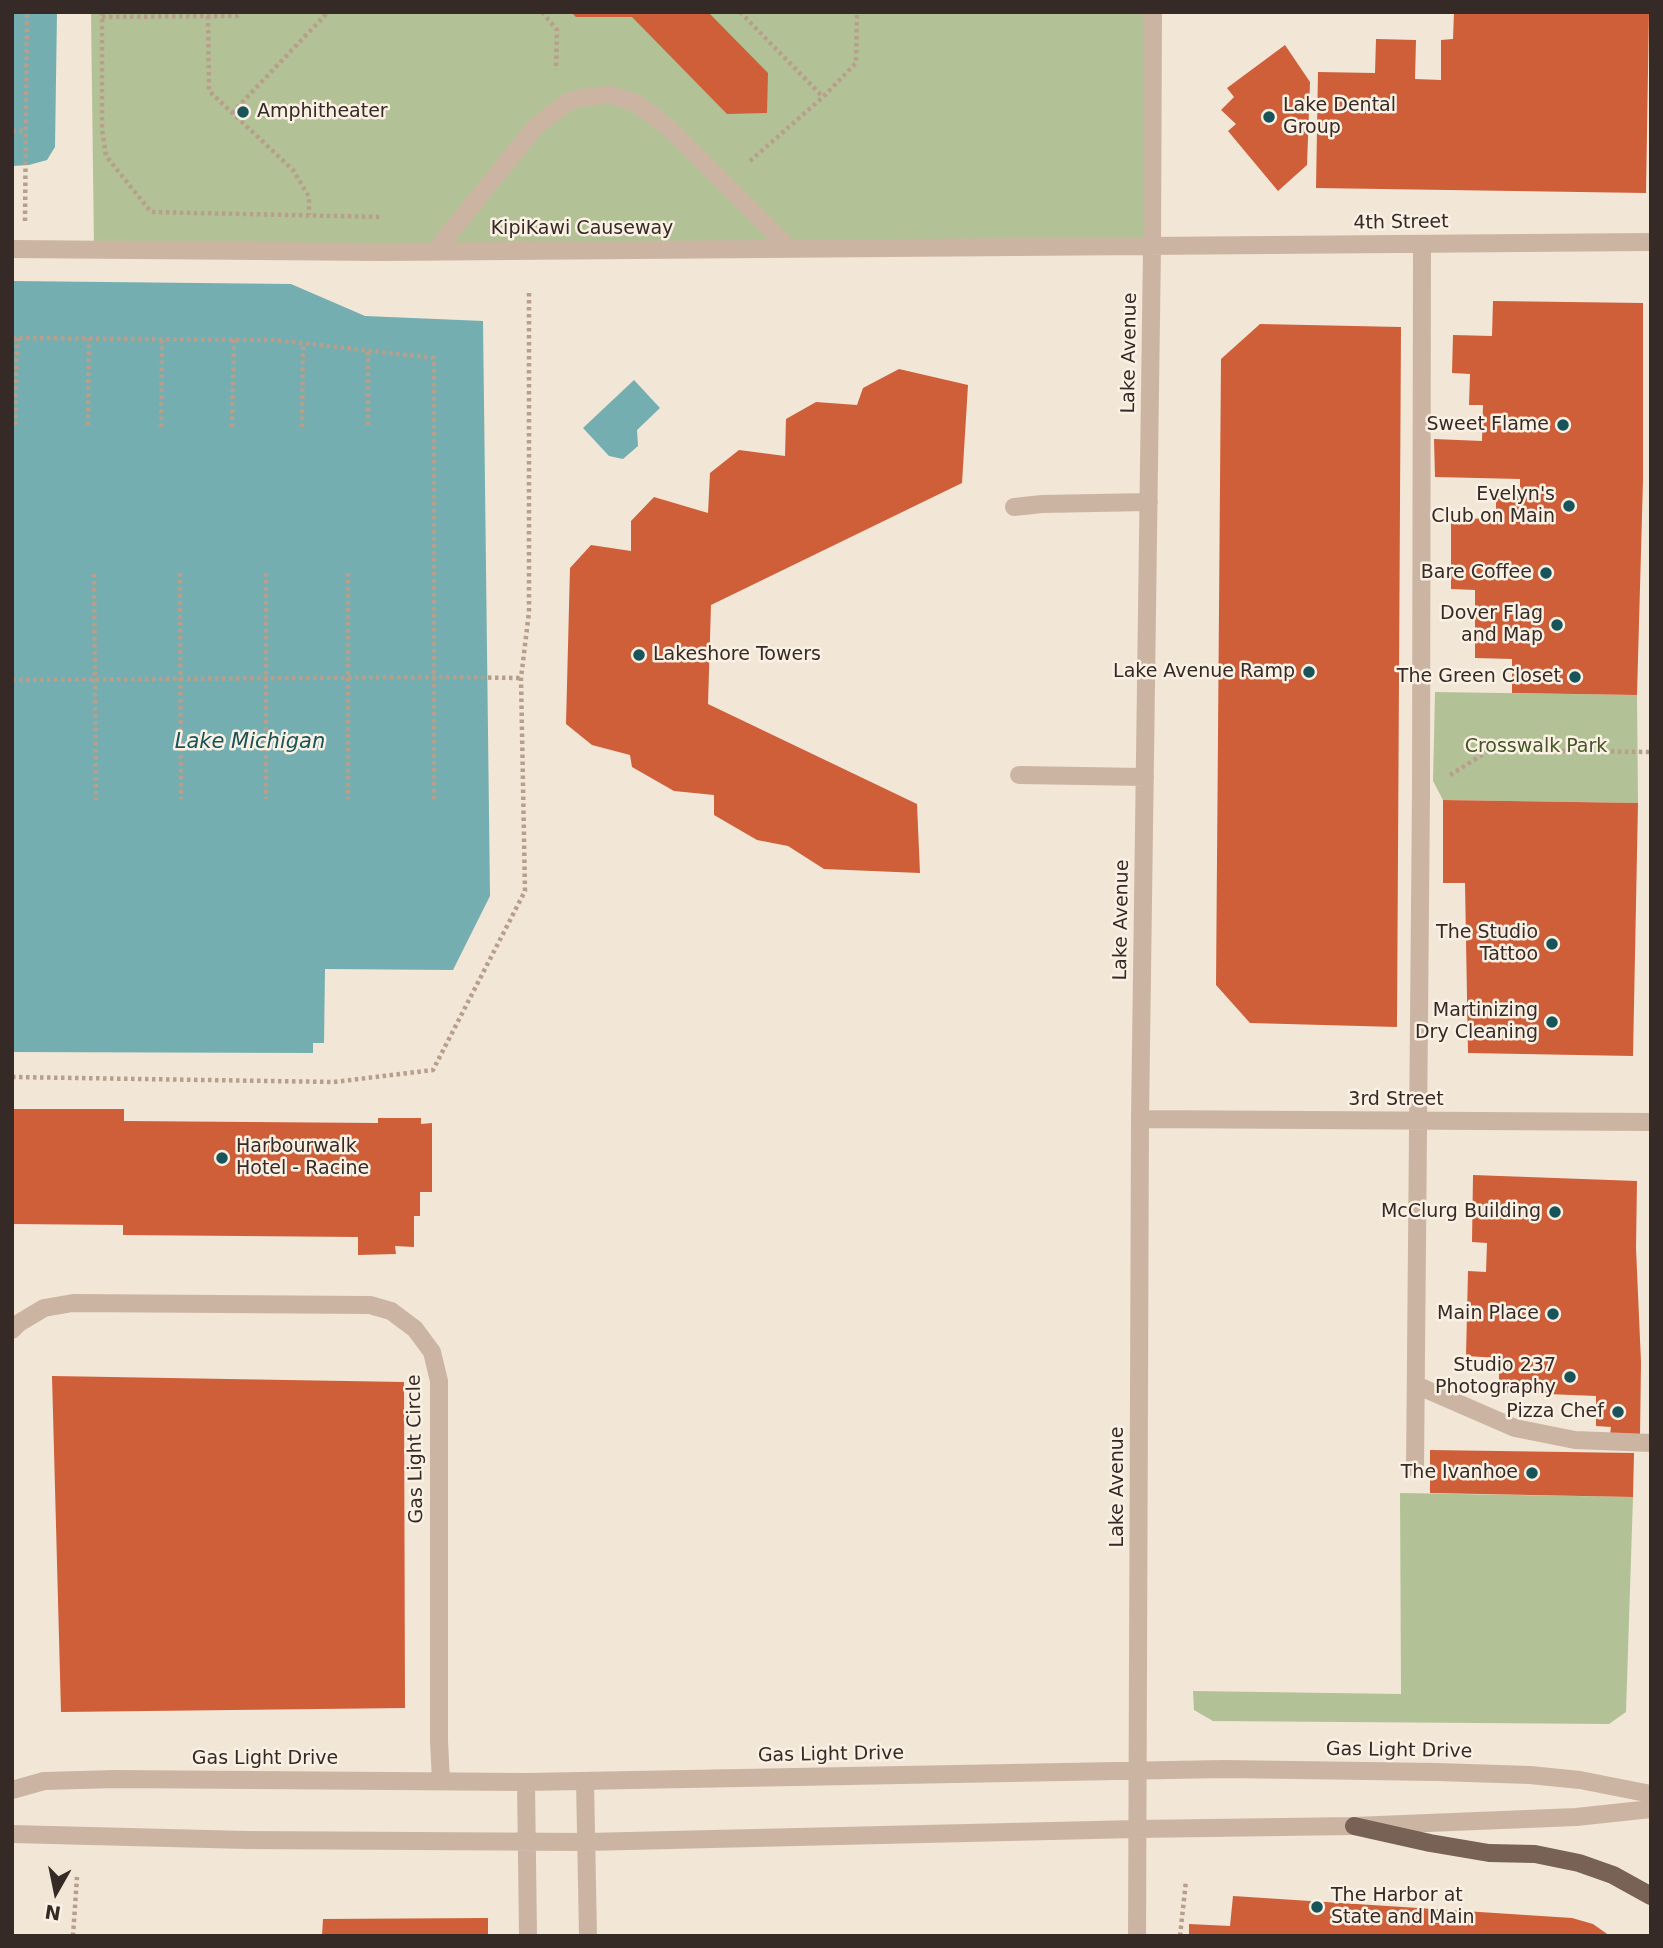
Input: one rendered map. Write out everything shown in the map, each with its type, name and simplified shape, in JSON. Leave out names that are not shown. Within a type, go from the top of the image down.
[{"type":"main road","points":[[1354,1826],[1477,1851],[1535,1854],[1579,1863],[1613,1875],[1651,1896]]},
{"type":"street","name":"Lake Avenue","points":[[1137,1936],[1140,1119],[1153,12]]},
{"type":"street","points":[[435,251],[537,125],[569,102],[592,96],[611,95],[636,103],[670,128],[790,248]]},
{"type":"street","name":"4th Street","points":[[1152,247],[1651,242]]},
{"type":"street","points":[[1415,1468],[1421,793],[1422,244]]},
{"type":"street","name":"KipiKawi Causeway","points":[[19,249],[435,251],[1152,247]]},
{"type":"street","points":[[1014,508],[1149,502]]},
{"type":"street","points":[[1019,775],[1145,776]]},
{"type":"street","name":"3rd Street","points":[[1140,1119],[1651,1122]]},
{"type":"street","name":"Gas Light Circle","points":[[12,1331],[19,1323],[44,1308],[73,1303],[370,1305],[391,1311],[415,1329],[432,1352],[439,1381],[441,1781]]},
{"type":"street","points":[[1416,1385],[1515,1428],[1575,1440],[1651,1443]]},
{"type":"street","name":"Gas Light Drive","points":[[12,1790],[44,1781],[116,1779],[526,1782],[1137,1769],[1530,1775],[1580,1780],[1651,1794]]},
{"type":"street","points":[[585,1781],[588,1936]]},
{"type":"street","points":[[526,1782],[528,1936]]},
{"type":"street","points":[[12,1834],[247,1840],[586,1842],[1354,1826],[1576,1816],[1651,1809]]},
{"type":"path","points":[[19,249],[27,12]]},
{"type":"path","points":[[240,12],[236,16],[102,15],[102,129],[106,156],[151,212],[382,217]]},
{"type":"path","points":[[232,113],[328,12]]},
{"type":"path","points":[[542,12],[557,30],[556,71]]},
{"type":"path","points":[[740,12],[823,97]]},
{"type":"path","points":[[750,161],[823,97],[856,63],[858,12]]},
{"type":"path","points":[[208,16],[209,91],[293,170],[309,197],[309,215]]},
{"type":"path","points":[[12,131],[25,131]]},
{"type":"path","points":[[12,1077],[334,1082],[433,1070],[525,891],[522,678],[529,612],[529,290]]},
{"type":"path","points":[[15,425],[15,338],[275,340],[434,358],[434,799]]},
{"type":"path","points":[[88,425],[89,338]]},
{"type":"path","points":[[160,427],[162,339]]},
{"type":"path","points":[[232,427],[234,339]]},
{"type":"path","points":[[302,427],[303,343]]},
{"type":"path","points":[[368,425],[369,351]]},
{"type":"path","points":[[180,573],[181,799]]},
{"type":"path","points":[[266,573],[266,799]]},
{"type":"path","points":[[348,573],[348,799]]},
{"type":"path","points":[[94,574],[96,800]]},
{"type":"path","points":[[12,680],[522,678]]},
{"type":"path","points":[[1421,793],[1490,750],[1649,752]]},
{"type":"path","points":[[73,1936],[77,1877]]},
{"type":"path","points":[[1180,1936],[1186,1881]]},
{"type":"green space","points":[[91,12],[1153,12],[1152,247],[94,250]]},
{"type":"green space","name":"Crosswalk Park","points":[[1435,692],[1637,695],[1638,803],[1443,800],[1433,781]]},
{"type":"green space","points":[[1400,1493],[1633,1497],[1626,1712],[1609,1724],[1213,1721],[1194,1710],[1193,1691],[1401,1694]]},
{"type":"water","points":[[12,12],[57,12],[55,147],[47,160],[12,166]]},
{"type":"water","name":"Lake Michigan","points":[[12,281],[291,284],[365,316],[483,321],[490,896],[453,970],[325,969],[324,1043],[313,1043],[313,1053],[12,1052]]},
{"type":"water","points":[[634,380],[660,408],[637,430],[638,446],[623,459],[609,456],[583,428]]},
{"type":"building","points":[[571,12],[708,12],[768,73],[767,113],[727,114],[632,17],[576,17]]},
{"type":"building","points":[[1454,12],[1649,12],[1646,193],[1316,188],[1318,72],[1375,73],[1376,39],[1416,40],[1415,79],[1441,80],[1441,40],[1453,39]]},
{"type":"building","name":"Lake Dental Group","points":[[1285,45],[1310,82],[1307,165],[1278,191],[1228,131],[1236,124],[1221,110],[1234,97],[1227,88]]},
{"type":"building","points":[[1493,301],[1643,303],[1643,480],[1637,695],[1512,693],[1512,659],[1475,658],[1475,590],[1451,589],[1451,518],[1496,519],[1496,494],[1520,494],[1520,479],[1435,477],[1434,439],[1482,441],[1483,405],[1469,405],[1470,374],[1452,373],[1453,335],[1492,336]]},
{"type":"building","name":"Lake Avenue Ramp","points":[[1260,324],[1401,327],[1397,1027],[1250,1023],[1216,985],[1221,359]]},
{"type":"building","name":"Lakeshore Towers","points":[[899,369],[968,385],[962,483],[711,605],[708,704],[917,804],[920,873],[824,869],[788,846],[757,840],[714,815],[714,795],[674,791],[632,767],[630,755],[592,745],[566,724],[570,568],[591,545],[631,551],[631,521],[654,497],[708,513],[710,473],[739,450],[785,456],[786,419],[816,402],[857,405],[863,388]]},
{"type":"building","points":[[1443,800],[1638,803],[1633,1056],[1468,1053],[1465,883],[1443,883]]},
{"type":"building","name":"Harbourwalk Hotel - Racine","points":[[12,1109],[124,1109],[124,1121],[378,1123],[378,1118],[421,1118],[421,1124],[432,1123],[432,1192],[420,1192],[420,1216],[414,1216],[414,1247],[395,1246],[396,1254],[358,1255],[358,1237],[123,1235],[123,1225],[12,1224]]},
{"type":"building","points":[[1473,1175],[1637,1181],[1640,1436],[1610,1435],[1611,1427],[1596,1426],[1596,1396],[1499,1392],[1499,1358],[1466,1356],[1468,1271],[1486,1272],[1487,1243],[1472,1242]]},
{"type":"building","points":[[52,1376],[404,1382],[405,1708],[61,1712]]},
{"type":"building","name":"The Ivanhoe","points":[[1430,1450],[1634,1453],[1633,1497],[1430,1493]]},
{"type":"building","name":"The Harbor at State and Main","points":[[1233,1896],[1572,1918],[1593,1924],[1610,1936],[1189,1936],[1189,1924],[1230,1926]]},
{"type":"building","points":[[488,1918],[488,1936],[322,1936],[323,1919]]},
{"type":"place","name":"Amphitheater","points":[[243,112]]},
{"type":"place","name":"Lake Dental Group","points":[[1269,117]]},
{"type":"place","name":"Sweet Flame","points":[[1563,425]]},
{"type":"place","name":"Evelyn's Club on Main","points":[[1569,506]]},
{"type":"place","name":"Bare Coffee","points":[[1546,573]]},
{"type":"place","name":"Dover Flag and Map","points":[[1557,625]]},
{"type":"place","name":"Lakeshore Towers","points":[[639,655]]},
{"type":"place","name":"Lake Avenue Ramp","points":[[1309,672]]},
{"type":"place","name":"The Green Closet","points":[[1575,677]]},
{"type":"place","name":"The Studio Tattoo","points":[[1552,944]]},
{"type":"place","name":"Martinizing Dry Cleaning","points":[[1552,1022]]},
{"type":"place","name":"Harbourwalk Hotel - Racine","points":[[222,1158]]},
{"type":"place","name":"McClurg Building","points":[[1555,1212]]},
{"type":"place","name":"Main Place","points":[[1553,1314]]},
{"type":"place","name":"Studio 237 Photography","points":[[1570,1377]]},
{"type":"place","name":"Pizza Chef","points":[[1618,1412]]},
{"type":"place","name":"The Ivanhoe","points":[[1532,1473]]},
{"type":"place","name":"The Harbor at State and Main","points":[[1317,1907]]}]
